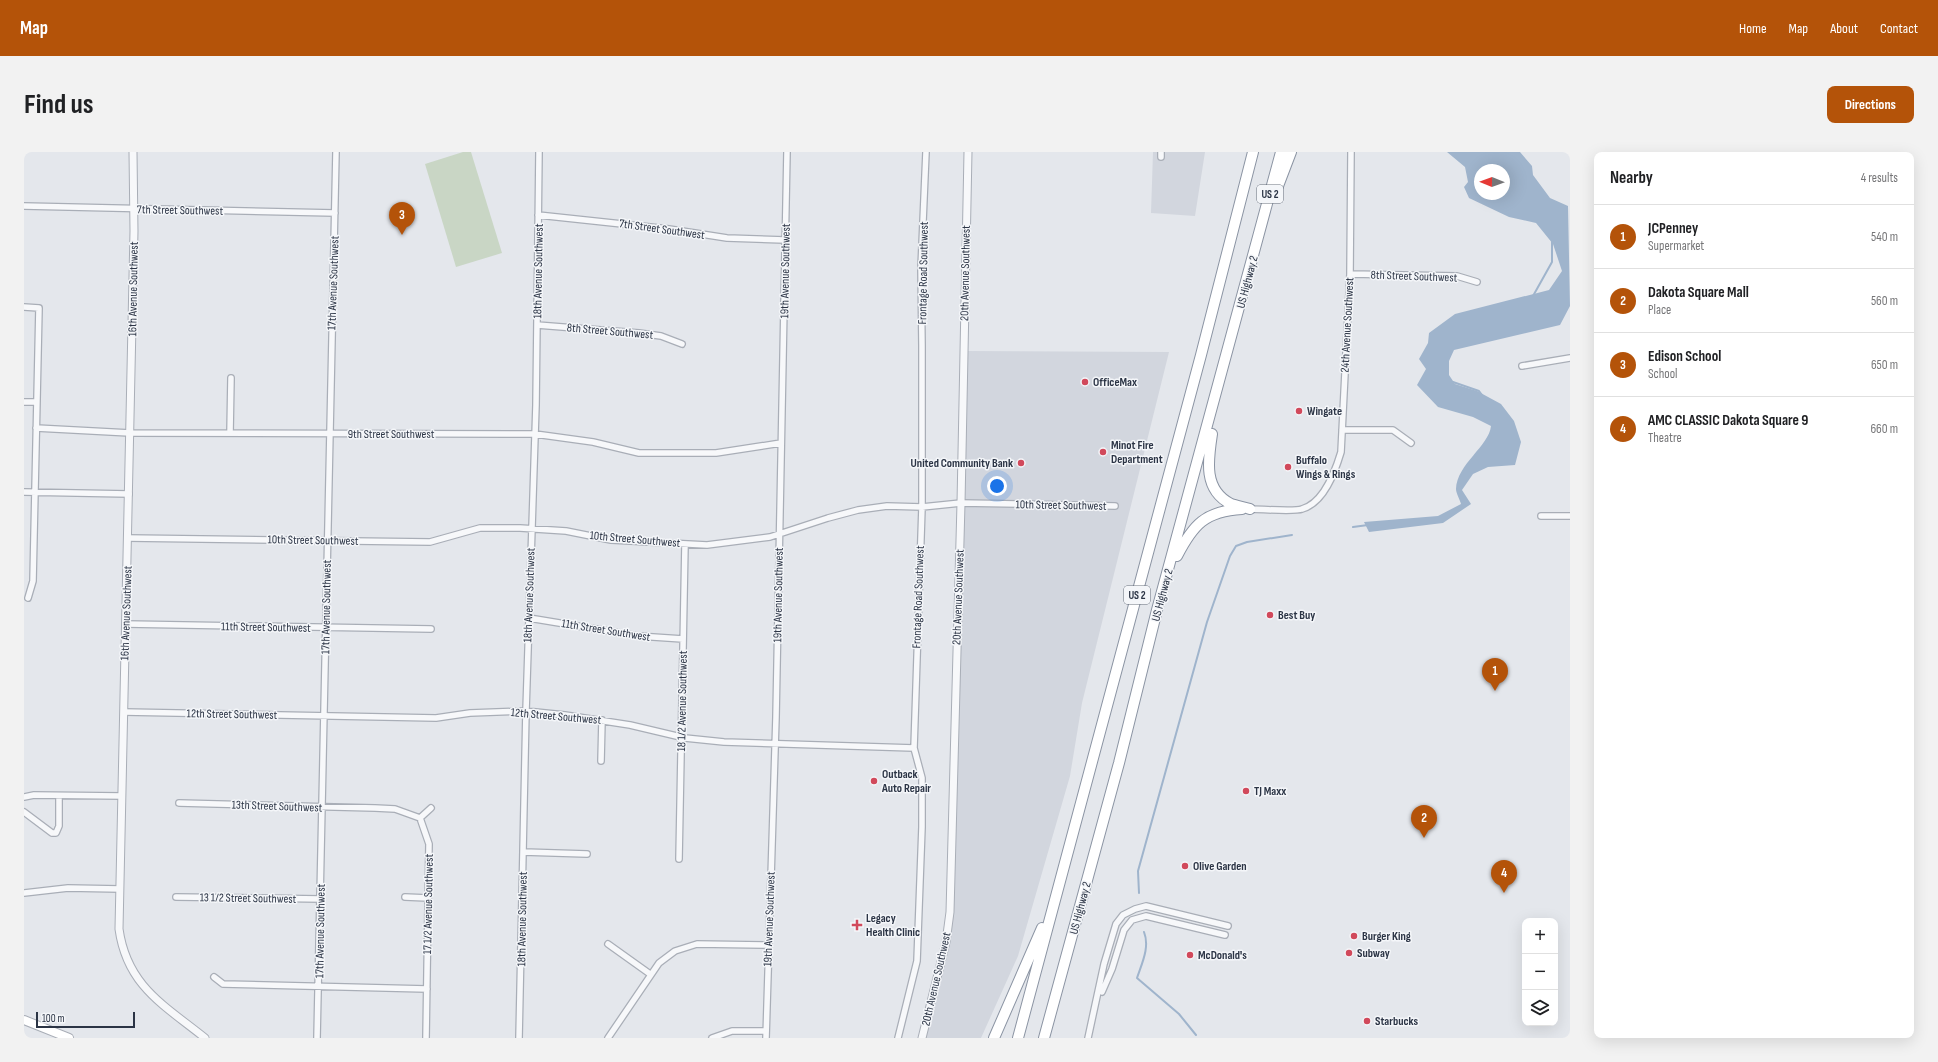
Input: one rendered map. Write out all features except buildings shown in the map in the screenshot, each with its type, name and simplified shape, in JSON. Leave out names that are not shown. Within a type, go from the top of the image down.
[{"type":"highway","name":"US Highway 2","points":[[1018,1038],[1065,868],[1074,826],[1157,521],[1253,152]]},
{"type":"highway","name":"US Highway 2","points":[[1044,1038],[1119,763],[1167,575],[1281,152]]},
{"type":"highway","points":[[1259,236],[1291,152]]},
{"type":"highway","points":[[1218,390],[1209,450],[1208,467],[1210,478],[1217,494],[1232,504],[1250,509]]},
{"type":"highway","points":[[1167,575],[1184,542],[1200,521],[1218,513],[1250,509]]},
{"type":"highway","points":[[994,1038],[1036,943],[1065,868]]},
{"type":"main road","points":[[24,1020],[69,1038]]},
{"type":"street","name":"16th Avenue Southwest","points":[[133,152],[134,209],[120,888],[121,942],[130,968],[149,993],[205,1038]]},
{"type":"street","name":"17th Avenue Southwest","points":[[317,1038],[336,152]]},
{"type":"street","name":"18th Avenue Southwest","points":[[519,1038],[526,711],[535,434],[539,152]]},
{"type":"street","name":"19th Avenue Southwest","points":[[766,1038],[775,744],[787,152]]},
{"type":"street","name":"Frontage Road Southwest","points":[[898,1038],[918,961],[922,841],[922,778],[914,748],[922,506],[921,268],[926,152]]},
{"type":"street","name":"20th Avenue Southwest","points":[[922,1038],[946,942],[950,912],[961,503],[968,152]]},
{"type":"street","name":"24th Avenue Southwest","points":[[1250,509],[1302,510],[1314,503],[1335,473],[1341,452],[1350,274],[1351,152]]},
{"type":"street","name":"7th Street Southwest","points":[[24,206],[335,213]]},
{"type":"street","name":"7th Street Southwest","points":[[538,215],[669,229],[727,238],[785,240]]},
{"type":"street","name":"8th Street Southwest","points":[[1350,274],[1457,276],[1477,282]]},
{"type":"street","points":[[24,307],[39,308],[33,581],[28,598]]},
{"type":"street","name":"8th Street Southwest","points":[[537,325],[639,333],[661,336],[682,344]]},
{"type":"street","points":[[1522,366],[1570,358]]},
{"type":"street","points":[[230,433],[231,378]]},
{"type":"street","points":[[24,402],[37,402]]},
{"type":"street","name":"9th Street Southwest","points":[[36,428],[130,433],[535,434],[593,442],[639,453],[716,453],[781,443]]},
{"type":"street","points":[[1342,430],[1394,430],[1411,443]]},
{"type":"street","points":[[24,492],[129,494]]},
{"type":"street","name":"10th Street Southwest","points":[[128,538],[430,542],[480,528],[532,528],[566,531],[611,540],[707,545],[746,541],[779,535],[828,518],[858,510],[888,506],[922,506],[961,503],[1115,506]]},
{"type":"street","points":[[1541,516],[1570,516]]},
{"type":"street","name":"18 1/2 Avenue Southwest","points":[[680,859],[685,544]]},
{"type":"street","name":"11th Street Southwest","points":[[529,618],[638,636],[683,639]]},
{"type":"street","name":"11th Street Southwest","points":[[126,624],[431,630]]},
{"type":"street","name":"12th Street Southwest","points":[[124,712],[436,718],[470,713],[526,711],[602,720],[682,737],[724,742],[914,748]]},
{"type":"street","points":[[601,761],[602,720]]},
{"type":"street","points":[[24,797],[34,795],[122,796]]},
{"type":"street","points":[[24,812],[52,833],[56,833],[59,826],[60,796]]},
{"type":"street","name":"13th Street Southwest","points":[[179,803],[395,809],[420,818]]},
{"type":"street","points":[[420,818],[431,808]]},
{"type":"street","name":"17 1/2 Avenue Southwest","points":[[420,818],[430,844],[426,1038]]},
{"type":"street","points":[[523,852],[587,854]]},
{"type":"street","points":[[24,893],[68,888],[120,888]]},
{"type":"street","name":"13 1/2 Street Southwest","points":[[176,897],[321,899]]},
{"type":"street","points":[[405,897],[428,898]]},
{"type":"street","points":[[1088,1038],[1104,964],[1116,924],[1123,915],[1135,909],[1146,906],[1228,926]]},
{"type":"street","points":[[1097,1001],[1112,969],[1124,930],[1132,920],[1146,916],[1226,936]]},
{"type":"street","points":[[608,944],[650,974]]},
{"type":"street","points":[[608,1038],[650,974],[659,963],[675,951],[697,944],[768,945]]},
{"type":"street","points":[[214,977],[223,984],[427,989]]},
{"type":"street","points":[[712,1038],[732,1031],[766,1031]]},
{"type":"shaded area","points":[[1153,152],[1205,152],[1195,216],[1151,213]]},
{"type":"shaded area","points":[[965,351],[1169,352],[1082,703],[1070,776],[1018,956],[981,1038],[923,1038],[947,945]]},
{"type":"green space","points":[[463,152],[471,152],[502,253],[456,267],[425,164]]},
{"type":"water","points":[[1447,152],[1520,152],[1532,166],[1533,175],[1550,198],[1568,206],[1570,306],[1560,325],[1454,350],[1449,361],[1449,375],[1455,384],[1477,391],[1501,404],[1514,421],[1521,442],[1515,465],[1488,467],[1473,474],[1462,490],[1471,504],[1443,523],[1369,532],[1364,522],[1438,516],[1461,504],[1456,491],[1458,480],[1467,463],[1485,441],[1489,433],[1491,426],[1473,417],[1438,407],[1417,385],[1426,369],[1419,359],[1428,343],[1429,333],[1455,314],[1549,290],[1562,271],[1553,244],[1536,223],[1509,217],[1469,198],[1464,187],[1468,182],[1465,167]]},
{"type":"waterway","points":[[1533,296],[1552,262],[1552,241]]},
{"type":"waterway","points":[[1453,382],[1479,391],[1482,395]]},
{"type":"waterway","points":[[1353,527],[1368,525]]},
{"type":"waterway","points":[[1139,893],[1138,871],[1207,622],[1230,556],[1236,546],[1247,542],[1292,535]]},
{"type":"waterway","points":[[1144,932],[1146,938],[1146,949],[1137,978],[1179,1014],[1196,1035]]},
{"type":"place","name":"Edison School","points":[[402,235]]},
{"type":"place","name":"OfficeMax","points":[[1085,382]]},
{"type":"place","name":"Wingate","points":[[1299,411]]},
{"type":"place","name":"Minot Fire Department","points":[[1103,452]]},
{"type":"place","name":"United Community Bank","points":[[1021,463]]},
{"type":"place","name":"Buffalo Wings & Rings","points":[[1288,467]]},
{"type":"place","name":"Best Buy","points":[[1270,615]]},
{"type":"place","name":"JCPenney","points":[[1495,691]]},
{"type":"place","name":"Outback Auto Repair","points":[[874,781]]},
{"type":"place","name":"TJ Maxx","points":[[1246,791]]},
{"type":"place","name":"Dakota Square Mall","points":[[1424,838]]},
{"type":"place","name":"Olive Garden","points":[[1185,866]]},
{"type":"place","name":"AMC CLASSIC Dakota Square 9","points":[[1504,893]]},
{"type":"place","name":"Legacy Health Clinic","points":[[857,925]]},
{"type":"place","name":"Burger King","points":[[1354,936]]},
{"type":"place","name":"Subway","points":[[1349,953]]},
{"type":"place","name":"McDonald's","points":[[1190,955]]},
{"type":"place","name":"Starbucks","points":[[1367,1021]]}]
